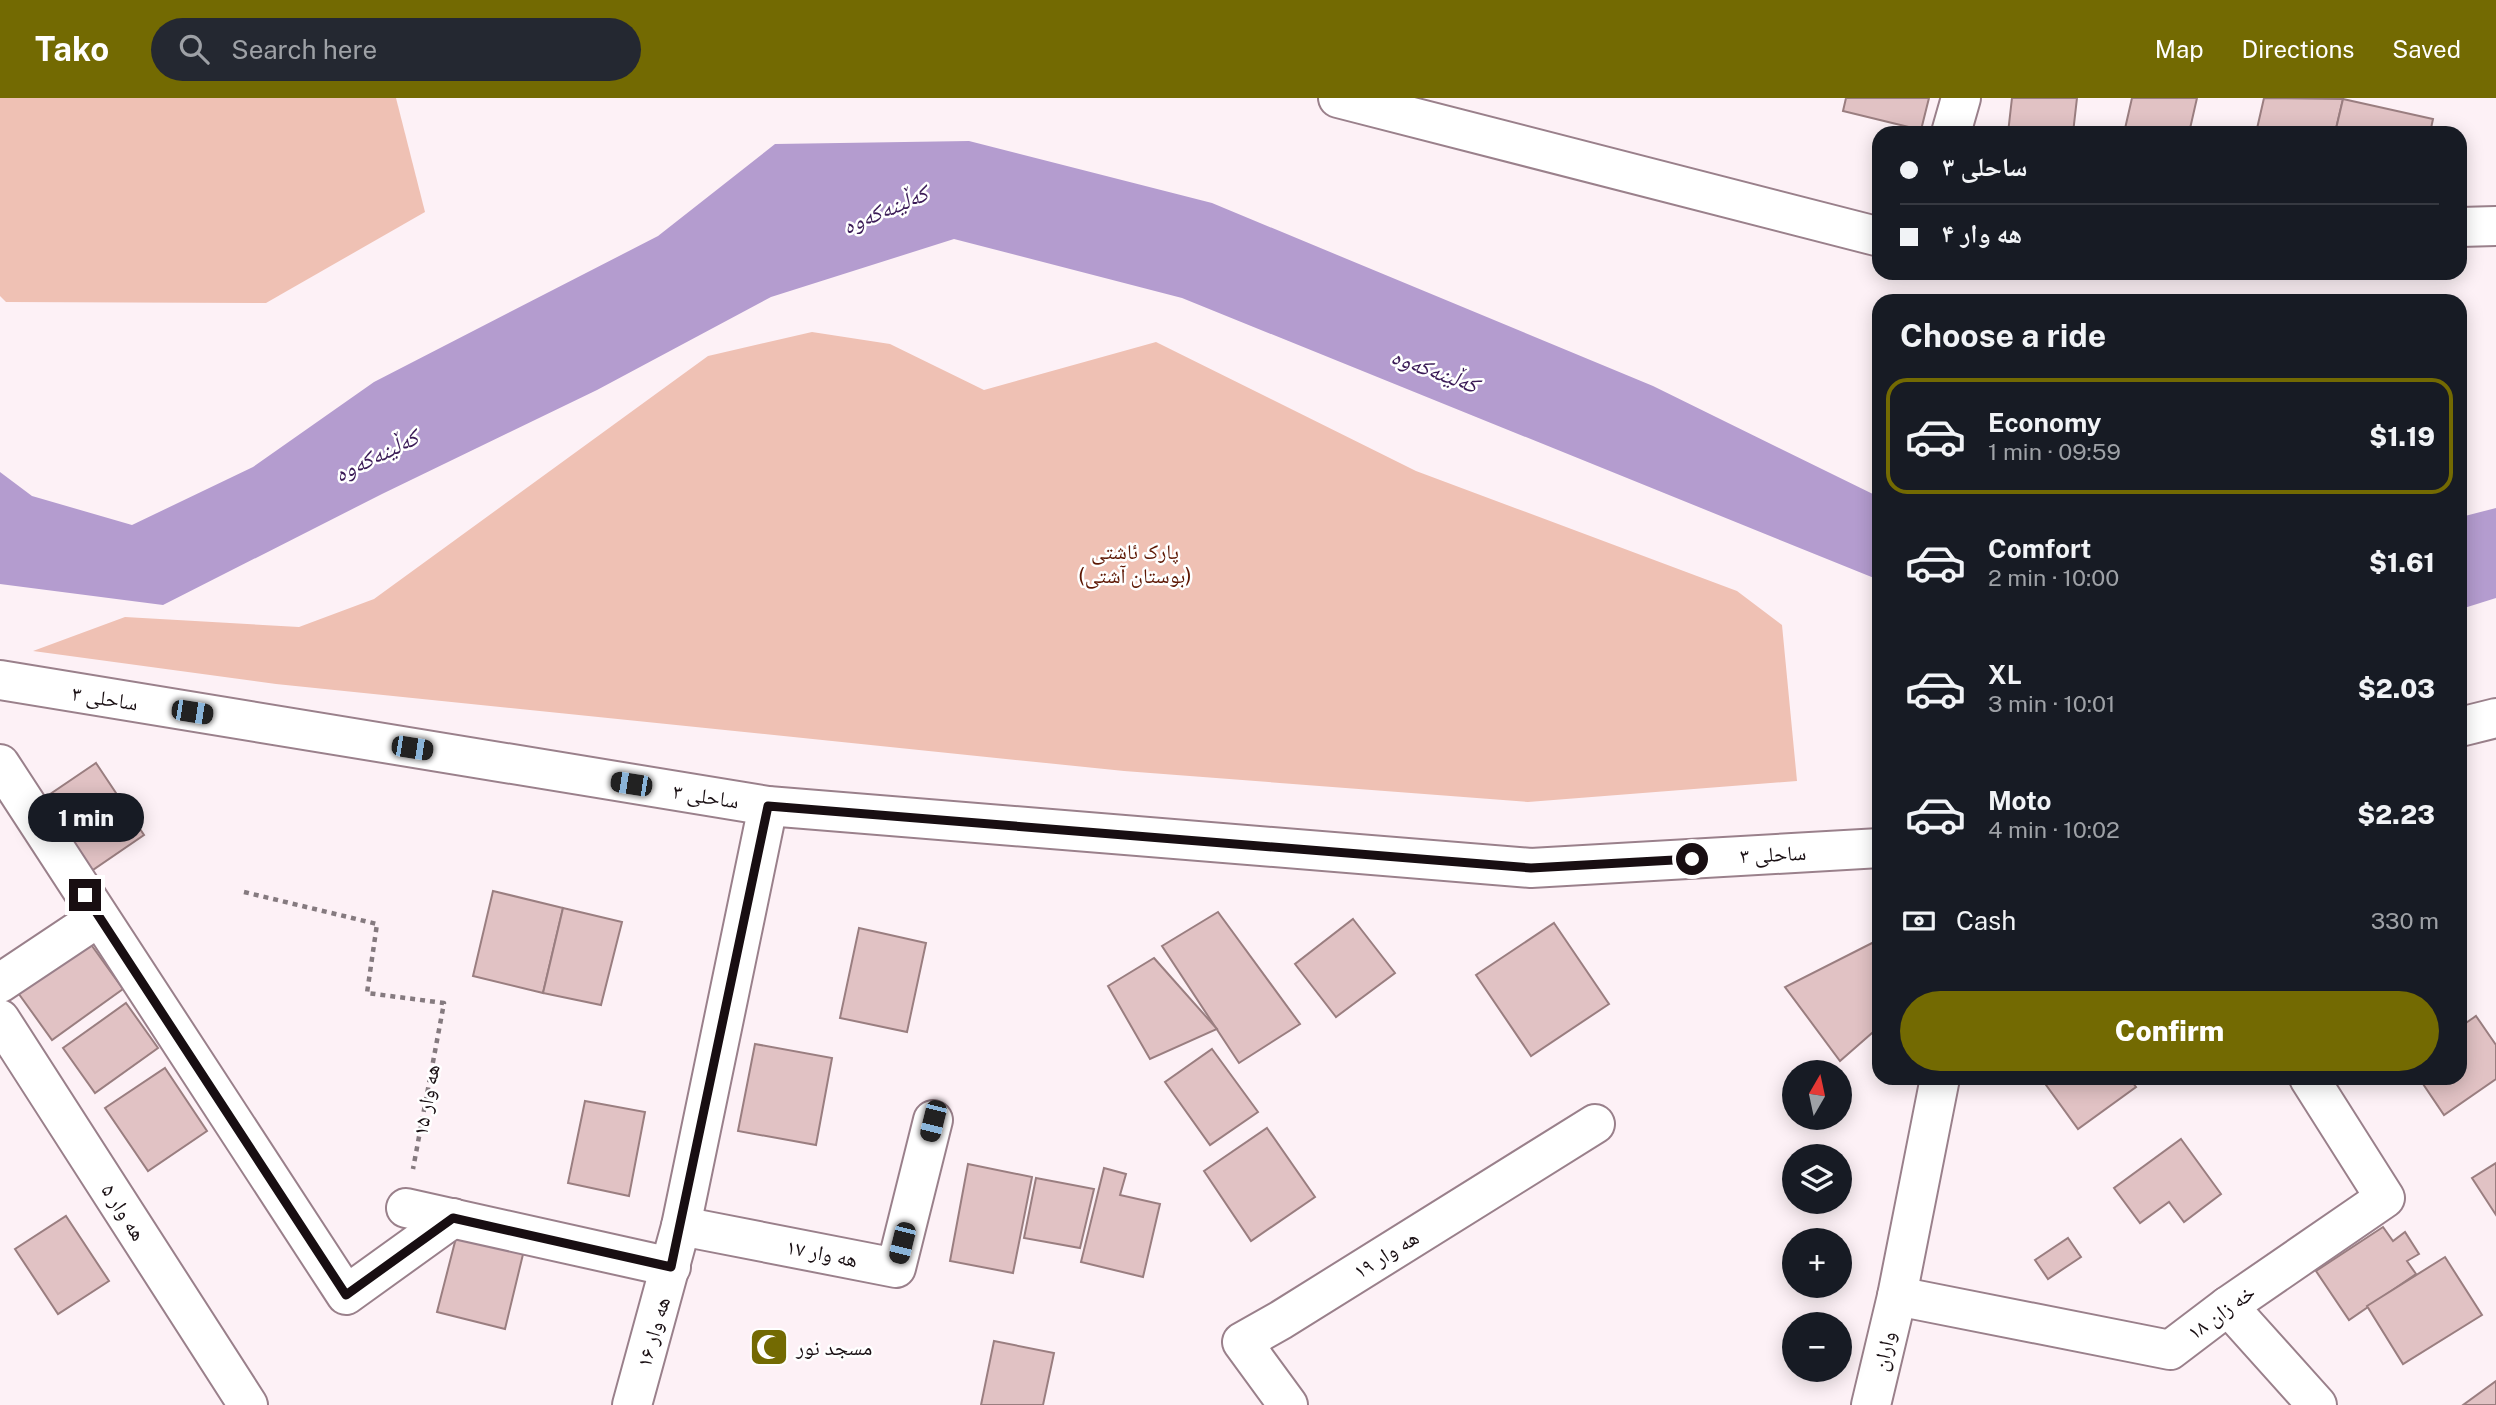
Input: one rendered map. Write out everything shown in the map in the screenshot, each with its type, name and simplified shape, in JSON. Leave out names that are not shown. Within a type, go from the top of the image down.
[{"type":"street","points":[[1338,98],[1872,235]]},
{"type":"street","points":[[1953,126],[1961,98]]},
{"type":"street","points":[[2467,227],[2496,226]]},
{"type":"street","name":"ساحلی ۳","points":[[0,680],[768,806],[1531,868],[1872,848]]},
{"type":"street","points":[[2467,725],[2496,718]]},
{"type":"street","points":[[0,764],[346,1295],[453,1218]]},
{"type":"street","name":"هه وار ۱۶","points":[[632,1405],[681,1226],[768,806]]},
{"type":"street","points":[[0,983],[99,917]]},
{"type":"street","name":"هه وار ۵","points":[[0,1019],[248,1405]]},
{"type":"street","name":"واران","points":[[1871,1405],[1897,1296],[1939,1085]]},
{"type":"street","name":"خه زان ۱۸","points":[[1897,1296],[2170,1350],[2385,1198],[2313,1085]]},
{"type":"street","name":"هه وار ۱۷","points":[[681,1226],[896,1268],[933,1121]]},
{"type":"street","name":"هه وار ۱۹","points":[[1288,1405],[1242,1342],[1595,1124]]},
{"type":"street","points":[[406,1208],[671,1267]]},
{"type":"street","points":[[2228,1307],[2317,1405]]},
{"type":"path","name":"هه وار ۱۵","points":[[244,892],[377,924],[367,993],[444,1003],[406,1208]]},
{"type":"green space","points":[[0,98],[396,98],[425,212],[266,303],[6,302],[0,296]]},
{"type":"green space","name":"پارک ئاشتی (بوستان آشتی)","points":[[812,332],[890,344],[984,390],[1156,342],[1416,471],[1737,591],[1782,625],[1797,781],[1528,802],[1124,771],[276,684],[33,651],[125,617],[299,627],[374,599],[708,356]]},
{"type":"water","name":"کەڵینەکەوە","points":[[969,141],[1212,203],[1653,386],[1872,494],[1872,577],[1182,298],[954,239],[771,297],[597,390],[382,494],[163,605],[0,584],[0,472],[32,496],[132,525],[253,467],[374,382],[658,236],[775,144]]},
{"type":"water","points":[[2496,508],[2496,598],[2467,607],[2467,515]]},
{"type":"building","points":[[1846,98],[1929,98],[1922,126],[1905,126],[1843,111]]},
{"type":"building","points":[[2012,98],[2077,98],[2074,126],[2009,126]]},
{"type":"building","points":[[2132,98],[2197,98],[2191,126],[2126,126]]},
{"type":"building","points":[[2264,98],[2343,99],[2337,126],[2258,126]]},
{"type":"building","points":[[2343,99],[2433,119],[2432,126],[2337,126]]},
{"type":"building","points":[[96,763],[144,835],[84,876],[34,805]]},
{"type":"building","points":[[493,891],[563,908],[543,993],[473,976]]},
{"type":"building","points":[[563,908],[622,922],[601,1005],[543,993]]},
{"type":"building","points":[[1218,912],[1300,1024],[1239,1063],[1162,946]]},
{"type":"building","points":[[1353,919],[1395,973],[1336,1017],[1295,964]]},
{"type":"building","points":[[1554,923],[1609,1004],[1531,1056],[1476,975]]},
{"type":"building","points":[[859,928],[926,943],[907,1032],[840,1018]]},
{"type":"building","points":[[87,939],[123,989],[52,1040],[16,990]]},
{"type":"building","points":[[1872,943],[1872,1033],[1839,1060],[1785,987]]},
{"type":"building","points":[[1154,958],[1217,1029],[1150,1059],[1108,986]]},
{"type":"building","points":[[126,1003],[158,1048],[95,1093],[63,1048]]},
{"type":"building","points":[[2476,1016],[2496,1045],[2496,1079],[2444,1115],[2424,1085],[2467,1085],[2467,1022]]},
{"type":"building","points":[[755,1044],[832,1058],[816,1145],[738,1131]]},
{"type":"building","points":[[1212,1049],[1258,1112],[1210,1145],[1165,1082]]},
{"type":"building","points":[[165,1068],[207,1131],[148,1171],[105,1108]]},
{"type":"building","points":[[2046,1085],[2136,1087],[2078,1129]]},
{"type":"building","points":[[585,1101],[645,1112],[629,1196],[568,1183]]},
{"type":"building","points":[[1267,1128],[1315,1197],[1251,1241],[1204,1171]]},
{"type":"building","points":[[2181,1139],[2221,1194],[2184,1222],[2169,1202],[2140,1223],[2114,1188]]},
{"type":"building","points":[[2496,1163],[2496,1215],[2472,1178]]},
{"type":"building","points":[[968,1164],[1032,1177],[1013,1273],[950,1261]]},
{"type":"building","points":[[1104,1168],[1126,1174],[1120,1195],[1160,1204],[1143,1277],[1081,1262]]},
{"type":"building","points":[[1036,1178],[1094,1189],[1080,1248],[1024,1238]]},
{"type":"building","points":[[66,1216],[109,1281],[58,1314],[15,1249]]},
{"type":"building","points":[[2383,1227],[2393,1241],[2405,1232],[2419,1254],[2407,1261],[2416,1274],[2349,1320],[2316,1271]]},
{"type":"building","points":[[458,1230],[525,1246],[505,1329],[437,1312]]},
{"type":"building","points":[[2068,1238],[2081,1257],[2048,1279],[2035,1260]]},
{"type":"building","points":[[2445,1257],[2482,1315],[2403,1364],[2367,1306]]},
{"type":"building","points":[[994,1341],[1054,1353],[1043,1405],[981,1405]]},
{"type":"building","points":[[2496,1381],[2496,1405],[2463,1405]]},
{"type":"place","name":"مسجد نور","points":[[769,1347]]},
{"type":"route","points":[[85,895],[346,1295],[453,1218],[671,1267],[768,806],[1531,868],[1692,859]]}]
